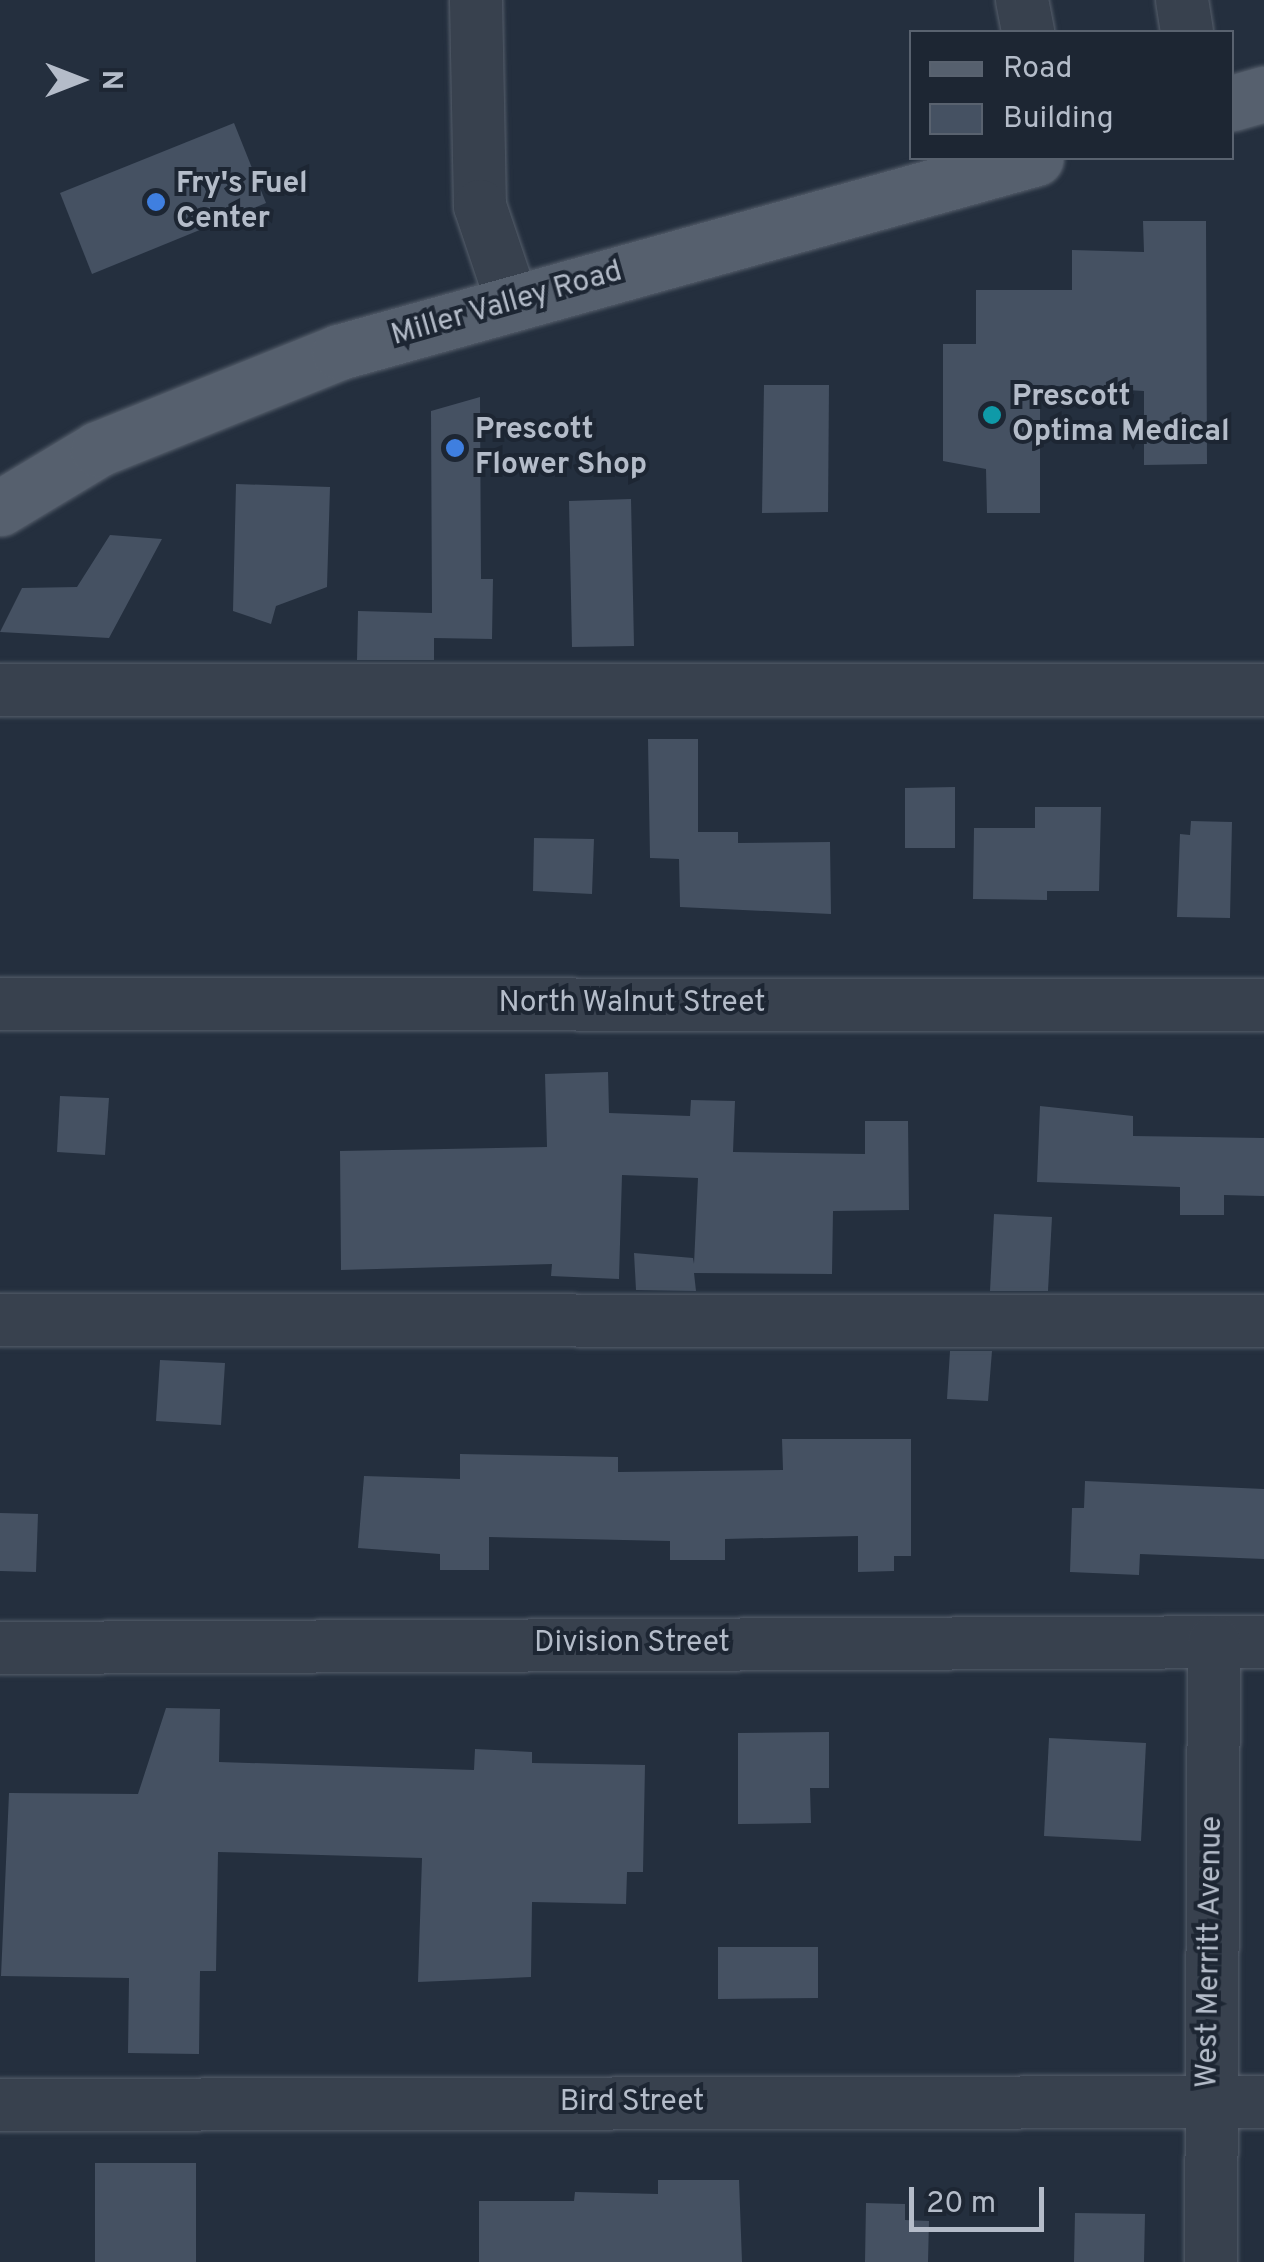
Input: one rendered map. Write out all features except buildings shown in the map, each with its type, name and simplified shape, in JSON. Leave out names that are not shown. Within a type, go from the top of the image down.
[{"type":"main road","points":[[1234,102],[1264,94]]},
{"type":"main road","name":"Miller Valley Road","points":[[0,508],[98,449],[339,352],[1029,160]]},
{"type":"street","points":[[476,0],[480,206],[514,304]]},
{"type":"street","points":[[1022,0],[1028,30]]},
{"type":"street","points":[[1182,0],[1188,30]]},
{"type":"street","points":[[0,690],[1264,690]]},
{"type":"street","name":"North Walnut Street","points":[[0,1004],[1264,1004]]},
{"type":"street","points":[[0,1320],[1264,1320]]},
{"type":"street","name":"Division Street","points":[[0,1648],[1239,1642]]},
{"type":"street","name":"West Merritt Avenue","points":[[1212,2262],[1210,2102],[1239,1642]]},
{"type":"street","name":"Bird Street","points":[[0,2106],[1264,2102]]},
{"type":"place","name":"Fry's Fuel Center","points":[[156,202]]},
{"type":"place","name":"Prescott Optima Medical","points":[[992,415]]},
{"type":"place","name":"Prescott Flower Shop","points":[[455,448]]}]
